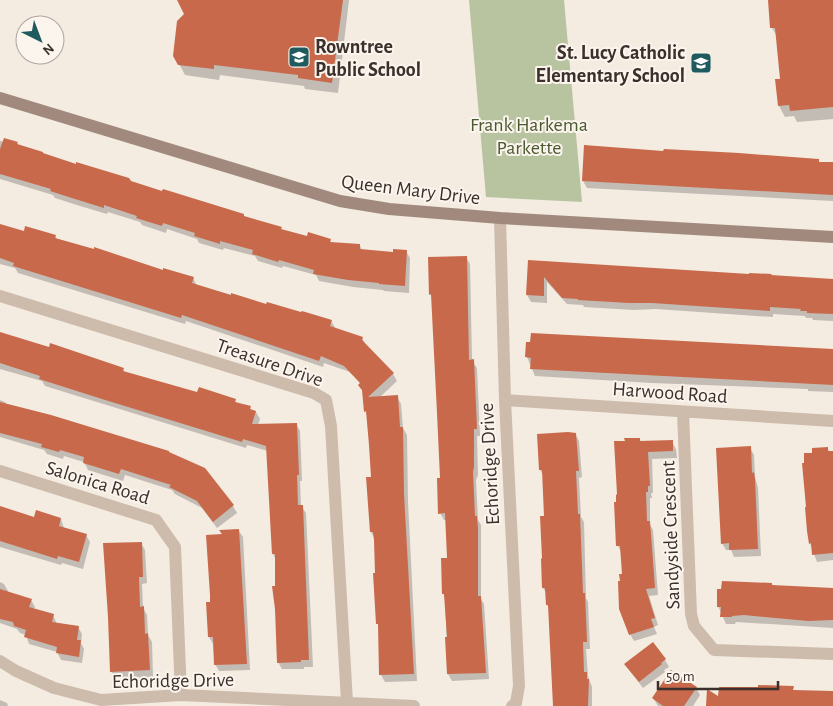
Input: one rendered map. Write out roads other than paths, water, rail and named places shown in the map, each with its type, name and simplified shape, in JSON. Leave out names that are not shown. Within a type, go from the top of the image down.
[{"type":"street","name":"Queen Mary Drive","points":[[0,98],[340,201],[389,210],[833,237]]},
{"type":"street","name":"Echoridge Drive","points":[[500,218],[505,400],[519,686],[516,703],[512,706]]},
{"type":"street","name":"Treasure Drive","points":[[0,296],[314,393],[326,400],[331,426],[347,702]]},
{"type":"street","name":"Harwood Road","points":[[505,400],[833,421]]},
{"type":"street","name":"Sandyside Crescent","points":[[683,412],[691,614],[694,626],[714,650],[833,654]]},
{"type":"street","name":"Salonica Road","points":[[0,471],[156,520],[175,546],[181,695]]},
{"type":"street","name":"Echoridge Drive","points":[[0,661],[16,672],[54,688],[101,700],[181,695],[414,706]]},
{"type":"place","name":"Rowntree Public School","points":[[299,57]]},
{"type":"place","name":"St. Lucy Catholic Elementary School","points":[[701,63]]},
{"type":"park label","name":"Frank Harkema Parkette","points":[[529,136]]}]
